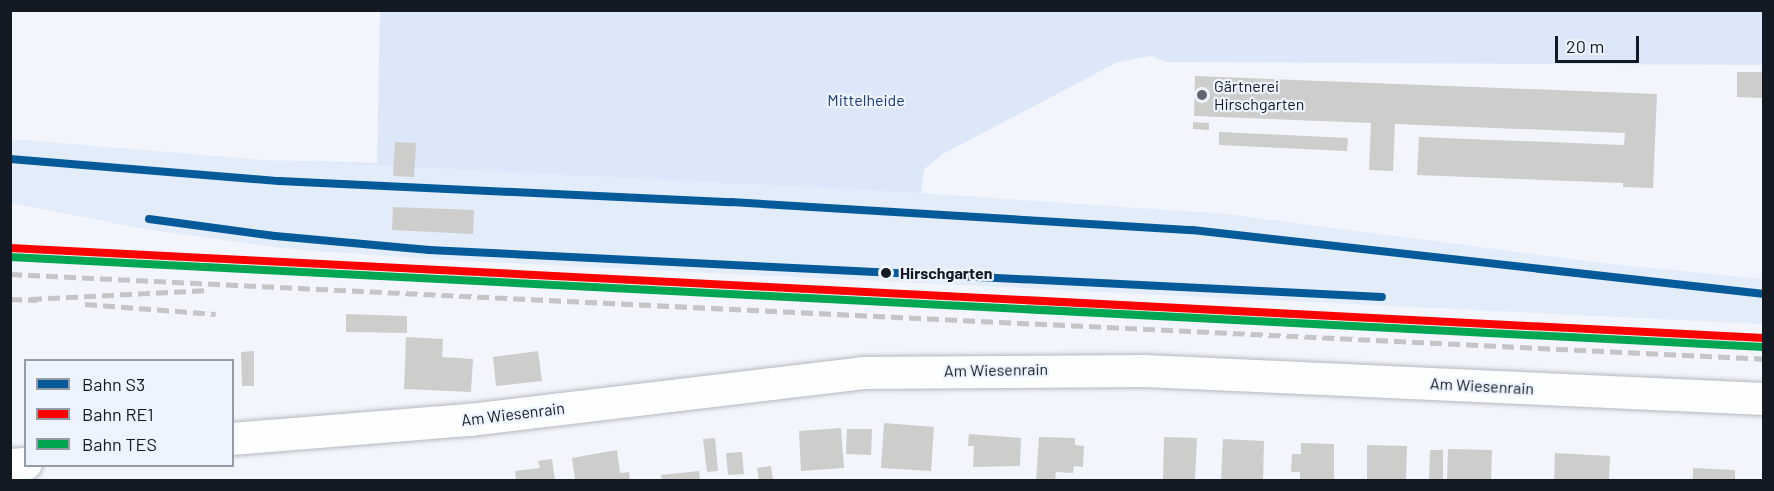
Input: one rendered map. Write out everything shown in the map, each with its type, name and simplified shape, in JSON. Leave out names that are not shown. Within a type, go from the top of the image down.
[{"type":"street","name":"Am Wiesenrain","points":[[234,439],[470,420],[862,373],[1145,371],[1764,399]]},
{"type":"shaded area","points":[[10,139],[264,160],[921,193],[1226,214],[1610,264],[1763,279],[1763,324],[446,260],[289,249],[144,229],[11,203]]},
{"type":"green space","name":"Mittelheide","points":[[380,11],[1763,11],[1763,65],[1165,62],[1152,56],[1118,62],[943,154],[924,169],[921,193],[264,160],[377,163]]},
{"type":"building","points":[[1737,72],[1764,72],[1764,98],[1737,97]]},
{"type":"building","points":[[1195,76],[1657,94],[1653,188],[1623,187],[1623,183],[1417,175],[1419,137],[1624,145],[1625,133],[1395,124],[1393,171],[1369,170],[1371,123],[1194,116]]},
{"type":"building","points":[[1193,122],[1209,123],[1209,130],[1193,129]]},
{"type":"building","points":[[1219,132],[1348,138],[1347,151],[1219,145]]},
{"type":"building","points":[[395,142],[416,143],[414,177],[393,176]]},
{"type":"building","points":[[393,207],[474,210],[473,234],[392,230]]},
{"type":"building","points":[[346,314],[407,316],[407,333],[346,332]]},
{"type":"building","points":[[406,337],[443,339],[442,357],[473,359],[471,392],[404,389]]},
{"type":"building","points":[[254,351],[254,386],[242,386],[241,352]]},
{"type":"building","points":[[538,351],[542,381],[496,386],[493,357]]},
{"type":"building","points":[[884,423],[934,427],[931,471],[881,468]]},
{"type":"building","points":[[841,428],[844,468],[801,471],[799,431]]},
{"type":"building","points":[[847,429],[872,429],[871,455],[846,454]]},
{"type":"building","points":[[969,434],[1021,438],[1020,466],[973,467],[974,446],[968,446]]},
{"type":"building","points":[[1039,437],[1075,438],[1075,445],[1084,446],[1083,467],[1074,466],[1073,473],[1056,472],[1055,480],[1036,480]]},
{"type":"building","points":[[1164,437],[1197,438],[1195,480],[1163,480]]},
{"type":"building","points":[[715,438],[718,471],[707,472],[703,439]]},
{"type":"building","points":[[1223,439],[1264,441],[1263,480],[1221,480]]},
{"type":"building","points":[[1301,443],[1334,444],[1334,480],[1300,480],[1300,472],[1291,472],[1292,454],[1301,454]]},
{"type":"building","points":[[1367,445],[1407,446],[1406,480],[1367,480]]},
{"type":"building","points":[[1448,449],[1492,450],[1491,480],[1447,480]]},
{"type":"building","points":[[617,450],[620,473],[629,472],[630,480],[575,479],[572,458]]},
{"type":"building","points":[[1430,450],[1443,450],[1443,480],[1429,480]]},
{"type":"building","points":[[742,452],[744,474],[728,475],[726,453]]},
{"type":"building","points":[[1555,453],[1610,456],[1609,480],[1554,480]]},
{"type":"building","points":[[552,459],[555,480],[516,480],[515,471],[540,468],[538,461]]},
{"type":"building","points":[[771,466],[773,480],[759,480],[757,468]]},
{"type":"building","points":[[1693,468],[1735,470],[1735,480],[1693,480]]},
{"type":"building","points":[[699,471],[700,480],[662,480],[661,475]]},
{"type":"railway","points":[[10,274],[1764,359]]},
{"type":"railway","points":[[30,299],[210,290]]},
{"type":"railway","points":[[10,299],[37,300]]},
{"type":"railway","points":[[85,304],[216,314]]},
{"type":"rail line","name":"S3","points":[[10,159],[279,181],[731,202],[1192,230],[1764,294]]},
{"type":"rail line","name":"S3","points":[[149,219],[275,236],[429,250],[1382,297]]},
{"type":"rail line","name":"RE1","points":[[10,248],[1764,338]]},
{"type":"rail line","name":"TES","points":[[10,257],[1764,347]]},
{"type":"place","name":"Gärtnerei Hirschgarten","points":[[1202,95]]},
{"type":"place","name":"Hirschgarten","points":[[886,273]]}]
